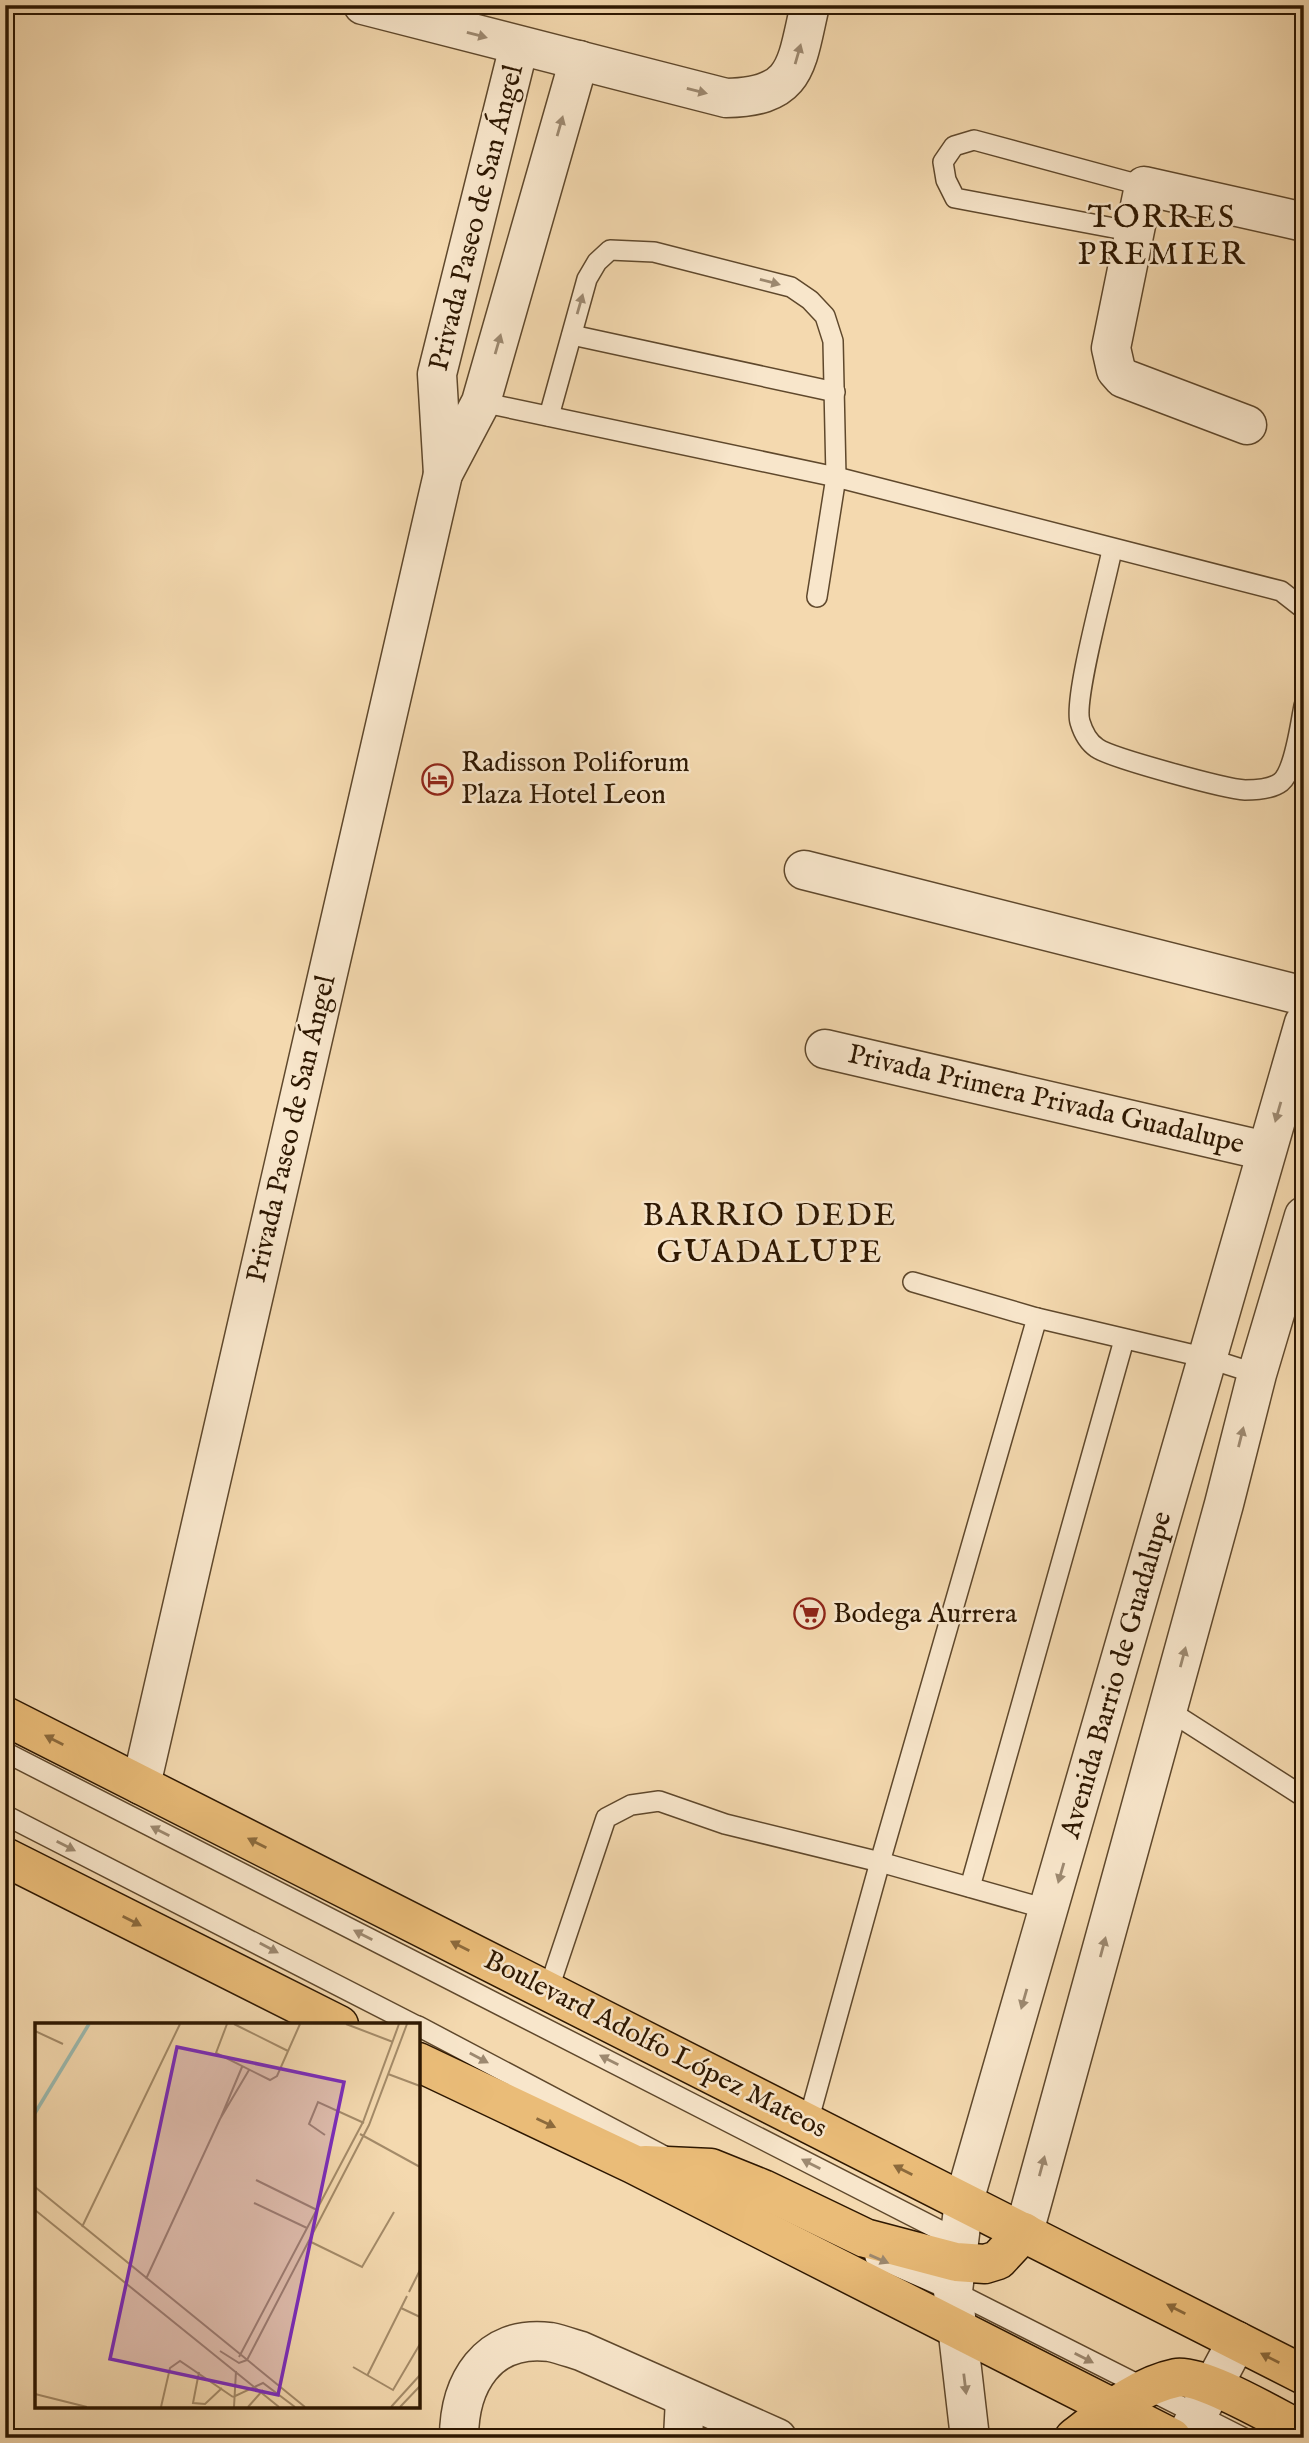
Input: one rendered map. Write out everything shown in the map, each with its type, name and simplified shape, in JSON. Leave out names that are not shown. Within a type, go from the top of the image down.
[{"type":"main road","name":"Boulevard Adolfo López Mateos","points":[[5,1716],[1304,2375]]},
{"type":"main road","points":[[5,1857],[335,2023]]},
{"type":"main road","points":[[420,2063],[633,2164],[959,2330],[1130,2398],[1192,2419],[1304,2432]]},
{"type":"main road","points":[[633,2164],[682,2165],[733,2175],[865,2238],[956,2264],[985,2264],[998,2260],[1024,2232]]},
{"type":"main road","points":[[1074,2438],[1130,2398],[1178,2378],[1192,2419]]},
{"type":"street","points":[[363,5],[726,98],[751,98],[769,93],[787,80],[797,61],[810,5]]},
{"type":"street","name":"Privada Paseo de San Ángel","points":[[443,474],[437,374],[519,46]]},
{"type":"street","name":"Privada Paseo de San Ángel","points":[[141,1785],[443,474],[481,402],[579,60]]},
{"type":"street","points":[[1247,425],[1123,379],[1116,370],[1111,348],[1144,186],[1304,222]]},
{"type":"street","points":[[804,870],[1304,996]]},
{"type":"street","name":"Avenida Barrio de Guadalupe","points":[[970,2438],[959,2330],[956,2264],[964,2201],[1304,1023]]},
{"type":"street","name":"Privada Primera Privada Guadalupe","points":[[825,1049],[1266,1151]]},
{"type":"street","name":"Avenida Barrio de Guadalupe","points":[[1024,2232],[1168,1710],[1257,1374],[1301,1235]]},
{"type":"street","points":[[1192,2419],[1237,2340]]},
{"type":"street","points":[[459,2438],[459,2417],[466,2388],[478,2367],[497,2353],[522,2344],[549,2342],[581,2351],[777,2438]]},
{"type":"street","points":[[683,2438],[684,2399]]},
{"type":"lane","points":[[1135,232],[956,198],[946,180],[943,162],[954,146],[974,140],[1144,186]]},
{"type":"lane","points":[[549,416],[587,279],[597,262],[610,250],[654,252],[791,287],[810,300],[825,316],[833,341],[836,477],[817,597]]},
{"type":"lane","points":[[572,335],[835,391]]},
{"type":"lane","points":[[481,402],[836,477],[1112,550],[1281,591],[1304,609]]},
{"type":"lane","points":[[1112,550],[1080,692],[1079,718],[1084,734],[1094,746],[1120,758],[1243,790],[1267,788],[1282,782],[1291,766],[1304,706]]},
{"type":"lane","points":[[913,1282],[1037,1318],[1207,1358],[1257,1374]]},
{"type":"lane","points":[[808,2123],[880,1862],[1037,1318]]},
{"type":"lane","points":[[970,1887],[1124,1340]]},
{"type":"lane","points":[[1168,1710],[1304,1797]]},
{"type":"lane","points":[[5,1752],[956,2264],[1130,2398]]},
{"type":"lane","points":[[548,1991],[606,1818],[631,1805],[659,1801],[725,1824],[880,1862],[1050,1910]]},
{"type":"lane","points":[[5,1815],[411,2023]]},
{"type":"lane","points":[[420,2028],[682,2165]]},
{"type":"lane","points":[[1192,2419],[1244,2438]]},
{"type":"place","name":"Radisson Poliforum Plaza Hotel Leon","points":[[438,779]]},
{"type":"place","name":"Bodega Aurrera","points":[[810,1614]]},
{"type":"district","name":"TORRES PREMIER","points":[[1162,236]]},
{"type":"district","name":"BARRIO DEDE GUADALUPE","points":[[770,1234]]}]
